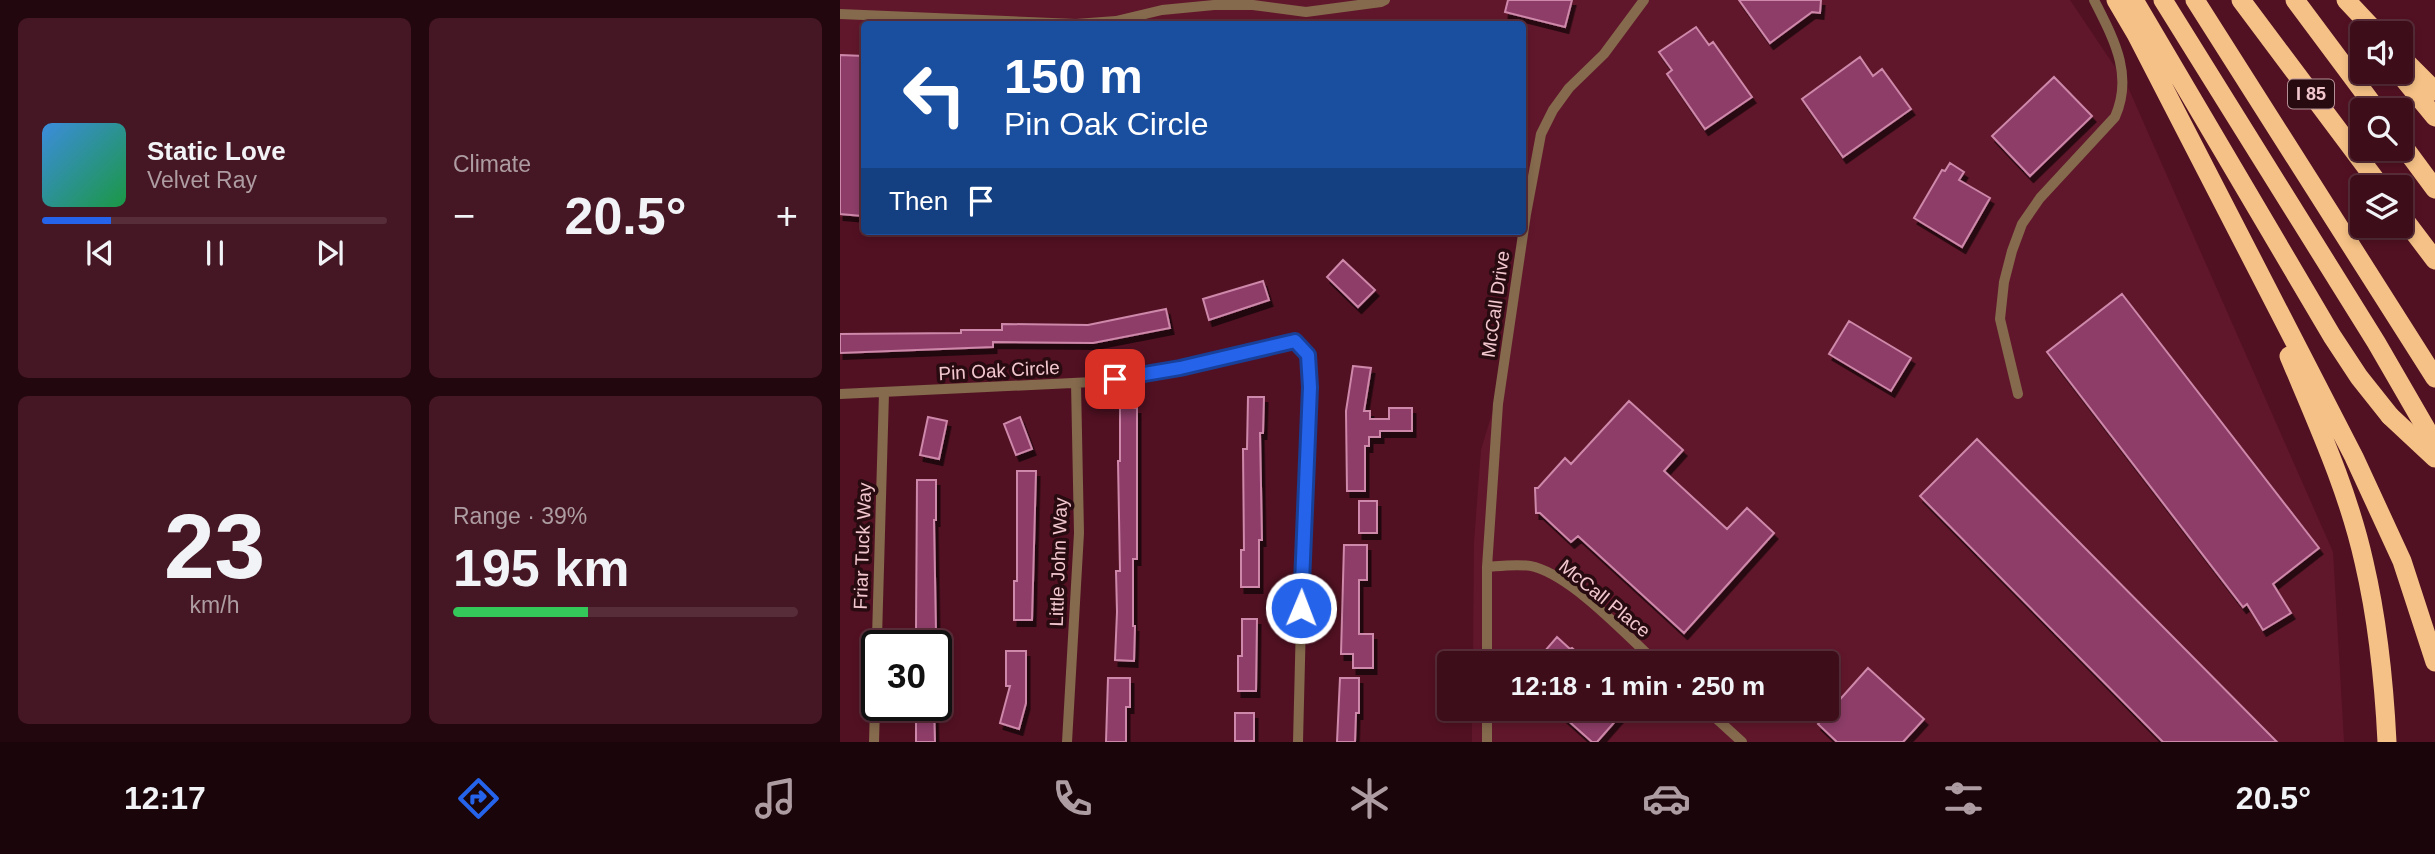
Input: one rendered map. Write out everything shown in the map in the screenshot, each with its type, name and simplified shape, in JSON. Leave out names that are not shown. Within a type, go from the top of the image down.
[{"type":"highway","points":[[2116,0],[2354,457],[2402,561],[2435,662]]},
{"type":"highway","points":[[2134,0],[2332,336],[2359,377],[2390,416],[2435,458]]},
{"type":"highway","points":[[2163,0],[2376,342],[2435,444]]},
{"type":"highway","points":[[2195,0],[2435,378]]},
{"type":"highway","name":"I 85","points":[[2241,0],[2372,175]]},
{"type":"highway","name":"I 85","points":[[2295,0],[2368,98]]},
{"type":"highway","points":[[2344,0],[2359,21]]},
{"type":"highway","points":[[2344,0],[2365,21]]},
{"type":"highway","points":[[2413,69],[2435,91]]},
{"type":"highway","points":[[2408,84],[2435,117]]},
{"type":"highway","points":[[2413,159],[2435,189]]},
{"type":"highway","points":[[2234,226],[2330,454],[2364,559],[2379,637],[2387,742]]},
{"type":"highway","points":[[2413,231],[2435,260]]},
{"type":"highway","points":[[2417,416],[2435,469]]},
{"type":"street","points":[[1116,21],[1162,10],[1214,5],[1253,5],[1306,12],[1385,0]]},
{"type":"street","name":"McCall Drive","points":[[1526,209],[1541,134],[1553,110],[1569,88],[1604,54],[1644,0]]},
{"type":"street","points":[[2018,394],[2000,319],[2004,282],[2012,251],[2022,224],[2040,198],[2115,117],[2121,103],[2122,68],[2117,46],[2094,0]]},
{"type":"street","points":[[840,14],[1005,21]]},
{"type":"street","name":"McCall Drive","points":[[1487,651],[1487,567],[1497,404],[1522,235]]},
{"type":"street","name":"Pin Oak Circle","points":[[840,394],[1076,383],[1180,368],[1295,341],[1308,355],[1310,387],[1304,500],[1298,742]]},
{"type":"street","name":"Little John Way","points":[[1066,742],[1079,533],[1076,383]]},
{"type":"street","name":"Friar Tuck Way","points":[[874,742],[884,393]]},
{"type":"street","name":"McCall Place","points":[[1487,567],[1532,566],[1556,576],[1603,613],[1644,651]]},
{"type":"street","points":[[1487,721],[1487,742]]},
{"type":"street","points":[[1719,721],[1742,742]]},
{"type":"shaded area","points":[[840,0],[2070,0],[2127,85],[2333,552],[2344,742],[1472,742],[1472,721],[1839,721],[1839,651],[1473,651],[1474,543],[1481,450],[1502,380],[1521,235],[1526,235],[1526,21],[861,21],[861,218],[840,217]]},
{"type":"building","points":[[1508,0],[1572,0],[1565,27],[1505,12]]},
{"type":"building","points":[[1739,0],[1821,0],[1820,13],[1812,12],[1770,43]]},
{"type":"building","points":[[1696,27],[1709,45],[1713,42],[1752,97],[1705,129],[1667,74],[1672,70],[1659,52]]},
{"type":"building","points":[[840,55],[861,56],[861,216],[840,214]]},
{"type":"building","points":[[1860,57],[1873,76],[1882,69],[1911,109],[1843,157],[1802,99]]},
{"type":"building","points":[[2054,77],[2092,116],[2030,176],[1992,136]]},
{"type":"building","points":[[1950,163],[1964,172],[1959,180],[1990,198],[1962,247],[1914,218],[1942,170],[1945,171]]},
{"type":"building","points":[[1343,260],[1375,290],[1358,307],[1327,277]]},
{"type":"building","points":[[1263,281],[1269,300],[1209,320],[1203,299]]},
{"type":"building","points":[[2122,294],[2319,548],[2273,584],[2291,613],[2263,630],[2247,604],[2243,607],[2047,352]]},
{"type":"building","points":[[1166,309],[1170,328],[1093,343],[993,342],[993,347],[840,353],[840,334],[961,333],[961,330],[1002,330],[1002,324],[1088,325]]},
{"type":"building","points":[[1849,321],[1911,358],[1891,391],[1829,354]]},
{"type":"building","points":[[1353,366],[1371,368],[1364,411],[1370,411],[1370,419],[1389,419],[1389,408],[1412,408],[1412,431],[1380,431],[1380,437],[1369,437],[1369,446],[1365,446],[1365,491],[1347,491],[1346,411]]},
{"type":"building","points":[[1248,397],[1264,397],[1263,433],[1260,433],[1262,540],[1259,540],[1259,587],[1241,587],[1241,550],[1244,550],[1243,449],[1247,449]]},
{"type":"building","points":[[1629,401],[1683,450],[1664,471],[1727,529],[1747,508],[1774,533],[1684,633],[1578,536],[1571,542],[1540,513],[1536,513],[1535,488],[1538,488],[1565,458],[1571,464]]},
{"type":"building","points":[[1120,408],[1137,408],[1137,559],[1133,559],[1134,661],[1115,660],[1116,571],[1120,571]]},
{"type":"building","points":[[928,417],[947,421],[939,459],[920,455]]},
{"type":"building","points":[[1020,417],[1032,449],[1016,455],[1004,424]]},
{"type":"building","points":[[1977,439],[2277,742],[2163,742],[1920,496]]},
{"type":"building","points":[[1017,471],[1036,471],[1032,620],[1014,620],[1014,581],[1017,581]]},
{"type":"building","points":[[917,480],[936,480],[936,630],[916,630]]},
{"type":"building","points":[[1359,501],[1377,501],[1377,533],[1359,533]]},
{"type":"building","points":[[1344,545],[1367,545],[1367,580],[1359,580],[1359,634],[1373,634],[1373,668],[1353,668],[1353,654],[1341,654]]},
{"type":"building","points":[[1242,619],[1257,619],[1256,691],[1238,691]]},
{"type":"building","points":[[1557,637],[1575,651],[1545,651]]},
{"type":"building","points":[[1006,651],[1026,651],[1026,703],[1019,729],[1000,723],[1010,686],[1006,686]]},
{"type":"building","points":[[1868,668],[1924,719],[1903,742],[1837,742],[1818,724],[1821,721],[1839,721],[1839,700]]},
{"type":"building","points":[[1108,678],[1130,678],[1130,707],[1126,707],[1126,742],[1106,742]]},
{"type":"building","points":[[1340,678],[1359,678],[1359,713],[1356,713],[1355,742],[1337,742]]},
{"type":"building","points":[[1235,713],[1254,713],[1254,741],[1235,741]]},
{"type":"building","points":[[916,721],[934,721],[935,742],[916,742]]},
{"type":"building","points":[[1568,721],[1615,721],[1597,742],[1592,742]]},
{"type":"route","points":[[1115,379],[1180,368],[1295,341],[1308,355],[1310,387],[1301,608]]}]
